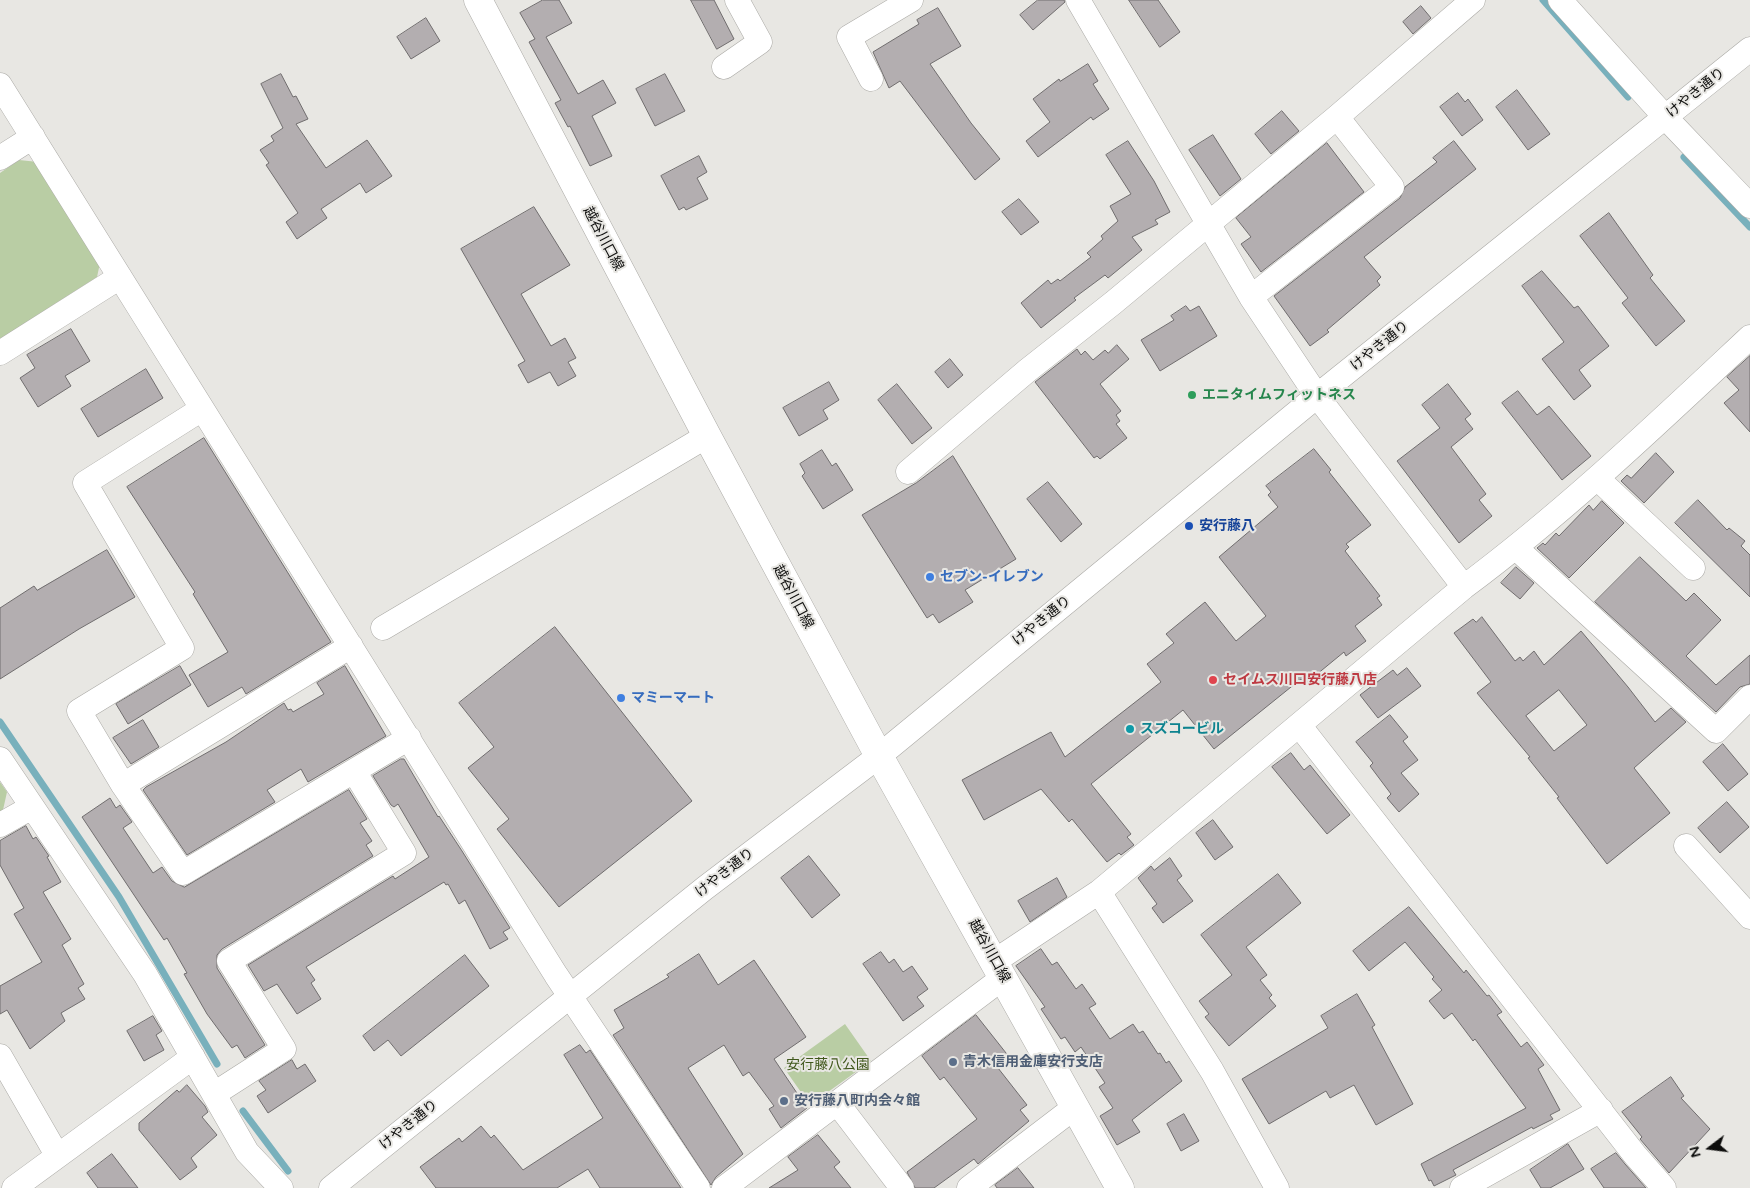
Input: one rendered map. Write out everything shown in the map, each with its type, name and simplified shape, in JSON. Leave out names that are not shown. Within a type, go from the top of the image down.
[{"type":"main road","name":"越谷川口線","points":[[478,0],[706,436],[879,756],[1120,1188]]},
{"type":"street","points":[[724,67],[760,42],[737,0]]},
{"type":"street","points":[[871,79],[849,37],[911,0]]},
{"type":"street","points":[[1078,0],[1251,297],[1317,396],[1464,587]]},
{"type":"street","points":[[908,472],[1028,370],[1337,117],[1473,0]]},
{"type":"street","points":[[1560,0],[1666,118],[1750,206]]},
{"type":"street","name":"けやき通り","points":[[331,1188],[570,996],[879,756],[1317,396],[1750,49]]},
{"type":"street","points":[[0,85],[570,996],[698,1188]]},
{"type":"street","points":[[1251,297],[1392,187],[1337,117]]},
{"type":"street","points":[[0,158],[33,137]]},
{"type":"street","points":[[0,353],[120,277]]},
{"type":"street","points":[[724,1188],[838,1104],[999,969],[1099,892],[1464,587],[1516,548],[1598,479],[1750,337]]},
{"type":"street","points":[[202,409],[85,483],[182,648],[79,711],[123,785],[183,873],[409,738]]},
{"type":"street","points":[[383,628],[706,436]]},
{"type":"street","points":[[1598,479],[1692,568]]},
{"type":"street","points":[[1516,548],[1716,731],[1750,697]]},
{"type":"street","points":[[123,785],[351,646]]},
{"type":"street","points":[[1299,725],[1635,1155],[1664,1188]]},
{"type":"street","points":[[0,759],[145,974],[247,1152],[281,1188]]},
{"type":"street","points":[[214,1094],[284,1049],[229,961],[404,853],[354,771]]},
{"type":"street","points":[[0,825],[32,807]]},
{"type":"street","points":[[1686,846],[1747,907]]},
{"type":"street","points":[[1099,892],[1212,1071],[1277,1188]]},
{"type":"street","points":[[0,1056],[58,1155]]},
{"type":"street","points":[[14,1188],[193,1056]]},
{"type":"street","points":[[838,1104],[902,1188]]},
{"type":"street","points":[[969,1188],[1075,1108]]},
{"type":"street","points":[[1462,1188],[1601,1110]]},
{"type":"green space","points":[[19,160],[38,162],[100,263],[97,277],[0,339],[0,173]]},
{"type":"green space","points":[[0,782],[7,792],[3,810],[0,812]]},
{"type":"green space","name":"安行藤八公園","points":[[845,1024],[871,1061],[810,1105],[784,1068]]},
{"type":"building","points":[[543,0],[559,0],[572,23],[546,37],[578,94],[603,80],[616,103],[592,116],[612,156],[590,166],[570,126],[568,127],[555,103],[561,100],[529,42],[535,39],[520,13]]},
{"type":"building","points":[[691,0],[714,0],[734,39],[717,49]]},
{"type":"building","points":[[1038,0],[1064,0],[1065,2],[1033,30],[1020,15]]},
{"type":"building","points":[[1129,0],[1158,0],[1180,32],[1160,47]]},
{"type":"building","points":[[1421,6],[1431,18],[1413,34],[1403,22]]},
{"type":"building","points":[[938,8],[961,46],[930,64],[971,123],[1000,159],[975,180],[900,81],[889,88],[873,52],[919,24],[917,20]]},
{"type":"building","points":[[426,18],[440,41],[411,59],[397,37]]},
{"type":"building","points":[[1088,64],[1098,81],[1093,84],[1109,109],[1093,120],[1091,117],[1038,157],[1026,141],[1050,122],[1033,99],[1059,79],[1060,81]]},
{"type":"building","points":[[281,74],[293,97],[296,96],[308,119],[296,124],[326,168],[367,140],[392,176],[366,193],[360,183],[321,209],[327,218],[297,239],[286,222],[298,213],[266,165],[269,163],[260,150],[274,141],[271,136],[283,128],[261,84]]},
{"type":"building","points":[[665,74],[685,111],[655,126],[636,89]]},
{"type":"building","points":[[1517,90],[1550,134],[1528,150],[1496,107]]},
{"type":"building","points":[[1458,93],[1465,102],[1468,99],[1483,120],[1462,136],[1440,107]]},
{"type":"building","points":[[1282,111],[1299,131],[1271,154],[1255,134]]},
{"type":"building","points":[[1213,135],[1241,179],[1220,196],[1189,150]]},
{"type":"building","points":[[1128,141],[1154,181],[1170,212],[1155,220],[1158,224],[1132,237],[1142,250],[1108,278],[1105,275],[1074,298],[1076,300],[1041,328],[1021,303],[1048,280],[1051,284],[1058,279],[1060,281],[1091,257],[1087,253],[1103,239],[1101,236],[1118,221],[1110,206],[1131,194],[1106,155]]},
{"type":"building","points":[[1454,141],[1476,169],[1364,257],[1381,277],[1377,281],[1380,285],[1327,330],[1329,332],[1310,346],[1274,296],[1400,198],[1405,187],[1437,162],[1433,158]]},
{"type":"building","points":[[1327,143],[1364,192],[1261,272],[1241,244],[1251,237],[1236,218]]},
{"type":"building","points":[[699,156],[707,172],[697,178],[708,199],[686,210],[684,207],[679,210],[661,176]]},
{"type":"building","points":[[1019,199],[1039,222],[1021,235],[1002,212]]},
{"type":"building","points":[[534,207],[570,265],[521,294],[551,346],[565,338],[576,358],[568,362],[576,376],[558,386],[550,372],[528,383],[518,365],[525,361],[461,249]]},
{"type":"building","points":[[1609,213],[1653,275],[1650,278],[1685,321],[1656,346],[1622,303],[1628,298],[1580,236]]},
{"type":"building","points":[[1542,271],[1574,308],[1578,306],[1609,346],[1579,370],[1591,386],[1574,400],[1542,359],[1564,342],[1522,286]]},
{"type":"building","points":[[1186,306],[1190,311],[1199,306],[1217,336],[1160,371],[1141,340],[1174,320],[1171,316]]},
{"type":"building","points":[[71,329],[90,361],[65,376],[71,386],[38,407],[20,378],[35,368],[27,355]]},
{"type":"building","points":[[1117,345],[1129,359],[1100,384],[1121,411],[1116,415],[1120,421],[1116,424],[1127,438],[1100,459],[1097,456],[1094,458],[1035,382],[1077,349],[1081,355],[1085,351],[1093,360],[1105,350],[1108,353]]},
{"type":"building","points":[[1750,356],[1750,432],[1724,403],[1739,390],[1727,377]]},
{"type":"building","points":[[950,359],[963,375],[948,388],[935,372]]},
{"type":"building","points":[[146,369],[163,398],[98,437],[81,409]]},
{"type":"building","points":[[829,382],[839,400],[823,410],[828,419],[799,436],[783,408]]},
{"type":"building","points":[[897,384],[932,428],[912,444],[878,400]]},
{"type":"building","points":[[1448,384],[1471,414],[1465,419],[1473,429],[1451,447],[1486,494],[1479,500],[1492,516],[1459,543],[1397,461],[1440,428],[1422,405]]},
{"type":"building","points":[[1518,391],[1537,415],[1549,406],[1591,456],[1562,480],[1502,403]]},
{"type":"building","points":[[204,438],[331,642],[246,694],[242,687],[208,707],[189,675],[228,652],[193,594],[195,592],[127,487]]},
{"type":"building","points":[[1314,449],[1331,470],[1329,472],[1371,525],[1346,544],[1349,547],[1345,551],[1380,596],[1377,598],[1382,605],[1355,626],[1366,641],[1346,656],[1344,652],[1305,684],[1301,679],[1214,749],[1183,710],[1091,784],[1131,834],[1127,837],[1134,845],[1121,855],[1119,853],[1107,862],[1072,819],[1069,822],[1041,789],[984,820],[962,780],[1051,732],[1065,757],[1161,682],[1147,664],[1174,643],[1166,634],[1205,602],[1236,641],[1266,616],[1219,557],[1278,507],[1268,495],[1271,492],[1266,486]]},
{"type":"building","points":[[822,450],[832,466],[836,463],[853,490],[823,509],[802,476],[805,473],[800,464]]},
{"type":"building","points":[[1656,453],[1674,472],[1644,503],[1621,481],[1627,475],[1631,478]]},
{"type":"building","points":[[953,456],[1016,559],[965,590],[973,602],[939,623],[933,614],[927,618],[862,515],[916,483]]},
{"type":"building","points":[[1048,482],[1082,524],[1061,542],[1027,499]]},
{"type":"building","points":[[1698,500],[1727,530],[1729,528],[1745,541],[1741,546],[1750,555],[1750,597],[1675,523]]},
{"type":"building","points":[[1602,501],[1624,523],[1569,578],[1537,548],[1543,543],[1545,545],[1556,533],[1559,536],[1589,505],[1593,510]]},
{"type":"building","points":[[107,550],[135,597],[79,629],[0,679],[0,608],[34,586],[37,590]]},
{"type":"building","points":[[1640,557],[1686,601],[1694,593],[1721,620],[1686,656],[1716,685],[1750,655],[1750,684],[1740,687],[1716,712],[1595,602]]},
{"type":"building","points":[[1516,567],[1534,583],[1520,599],[1501,583]]},
{"type":"building","points":[[1482,617],[1515,661],[1520,657],[1523,661],[1534,651],[1544,665],[1581,631],[1655,722],[1671,708],[1686,722],[1634,768],[1670,813],[1607,864],[1557,798],[1559,797],[1528,758],[1530,757],[1477,693],[1491,682],[1454,633],[1473,619],[1476,622]],"holes":[[[1559,690],[1587,725],[1554,751],[1526,716]]]},
{"type":"building","points":[[555,627],[692,801],[559,907],[497,829],[509,819],[468,768],[494,747],[459,703]]},
{"type":"building","points":[[180,666],[191,685],[128,724],[116,704]]},
{"type":"building","points":[[345,666],[386,736],[308,782],[301,769],[267,790],[275,802],[187,855],[143,790],[226,742],[284,703],[288,710],[291,709],[293,712],[324,694],[317,683]]},
{"type":"building","points":[[1407,668],[1421,686],[1378,718],[1360,695],[1393,670],[1397,675]]},
{"type":"building","points":[[1390,715],[1408,737],[1403,741],[1418,760],[1401,773],[1419,794],[1399,812],[1387,798],[1391,794],[1370,766],[1373,763],[1356,742]]},
{"type":"building","points":[[143,720],[159,747],[131,764],[113,738]]},
{"type":"building","points":[[1723,744],[1748,774],[1728,791],[1703,762]]},
{"type":"building","points":[[1291,753],[1304,770],[1310,765],[1350,815],[1327,834],[1272,767]]},
{"type":"building","points":[[404,759],[438,817],[462,851],[510,928],[503,932],[508,939],[490,949],[465,900],[459,904],[448,884],[446,885],[444,882],[306,967],[315,980],[311,983],[321,999],[297,1014],[277,984],[264,991],[248,965],[393,876],[395,879],[429,857],[398,804],[394,807],[391,805],[373,776]]},
{"type":"building","points":[[349,790],[367,819],[360,823],[372,841],[366,845],[373,856],[222,949],[217,955],[217,968],[265,1045],[245,1058],[237,1045],[232,1048],[207,1014],[184,974],[187,973],[167,938],[164,940],[82,817],[110,798],[116,808],[120,805],[132,822],[123,828],[153,873],[162,867],[172,881],[184,887]]},
{"type":"building","points":[[1727,802],[1749,827],[1720,853],[1698,828]]},
{"type":"building","points":[[1213,820],[1233,847],[1215,860],[1196,833]]},
{"type":"building","points":[[26,826],[33,839],[36,837],[49,856],[47,857],[61,882],[43,892],[71,939],[62,945],[84,984],[78,988],[85,999],[61,1013],[65,1021],[30,1049],[7,1010],[0,1014],[0,986],[42,962],[14,914],[24,908],[0,865],[0,841]]},
{"type":"building","points":[[809,856],[840,895],[812,918],[781,878]]},
{"type":"building","points":[[1170,858],[1182,876],[1177,880],[1193,901],[1163,923],[1152,908],[1157,904],[1138,878],[1151,866],[1154,870]]},
{"type":"building","points":[[1278,874],[1301,903],[1246,947],[1267,975],[1260,980],[1272,995],[1269,998],[1276,1006],[1229,1046],[1205,1017],[1209,1014],[1199,1001],[1232,975],[1201,935]]},
{"type":"building","points":[[1057,878],[1067,897],[1030,922],[1018,901]]},
{"type":"building","points":[[1409,907],[1464,973],[1466,970],[1487,996],[1489,995],[1502,1012],[1497,1015],[1521,1047],[1527,1042],[1544,1065],[1538,1069],[1560,1110],[1550,1115],[1553,1119],[1533,1129],[1532,1127],[1453,1170],[1456,1175],[1434,1186],[1431,1180],[1429,1181],[1421,1164],[1526,1108],[1475,1039],[1473,1041],[1452,1013],[1444,1019],[1429,1001],[1442,990],[1432,979],[1434,977],[1405,942],[1369,971],[1353,951]]},
{"type":"building","points":[[1041,949],[1052,965],[1057,962],[1076,989],[1082,984],[1096,1004],[1089,1008],[1110,1039],[1133,1024],[1139,1033],[1143,1031],[1166,1063],[1169,1061],[1182,1081],[1132,1120],[1140,1132],[1117,1145],[1100,1116],[1113,1108],[1099,1087],[1105,1083],[1081,1047],[1075,1052],[1065,1037],[1061,1039],[1041,1009],[1045,1007],[1016,966]]},
{"type":"building","points":[[881,952],[889,963],[894,959],[903,972],[912,966],[928,989],[917,997],[924,1006],[903,1021],[863,964]]},
{"type":"building","points":[[699,954],[718,985],[754,960],[806,1037],[774,1059],[807,1108],[781,1128],[769,1109],[774,1106],[749,1072],[743,1076],[724,1045],[688,1068],[743,1154],[716,1177],[711,1185],[613,1035],[624,1028],[614,1010],[669,977],[667,975]]},
{"type":"building","points":[[465,955],[489,986],[401,1056],[388,1040],[374,1051],[363,1036]]},
{"type":"building","points":[[1357,994],[1375,1025],[1372,1027],[1413,1104],[1376,1125],[1354,1085],[1330,1098],[1326,1091],[1269,1124],[1242,1079],[1328,1028],[1321,1016]]},
{"type":"building","points":[[976,1015],[1010,1058],[998,1068],[1027,1105],[1020,1110],[1029,1121],[978,1164],[974,1159],[934,1188],[915,1188],[907,1172],[977,1119],[944,1077],[940,1080],[922,1056]]},
{"type":"building","points":[[153,1016],[162,1031],[156,1035],[164,1050],[144,1061],[127,1031]]},
{"type":"building","points":[[580,1045],[586,1053],[590,1050],[681,1188],[600,1188],[588,1169],[557,1188],[436,1188],[420,1167],[459,1138],[462,1142],[481,1126],[491,1138],[494,1135],[523,1170],[603,1118],[564,1055]]},
{"type":"building","points":[[292,1060],[297,1069],[305,1064],[316,1081],[268,1113],[257,1096],[266,1090],[259,1081]]},
{"type":"building","points":[[1671,1077],[1684,1096],[1681,1098],[1710,1129],[1669,1173],[1640,1139],[1642,1137],[1622,1112]]},
{"type":"building","points":[[187,1085],[205,1106],[208,1112],[202,1117],[217,1135],[191,1158],[197,1167],[180,1180],[139,1130],[139,1123],[177,1090],[179,1092]]},
{"type":"building","points":[[1184,1114],[1199,1141],[1181,1151],[1167,1124]]},
{"type":"building","points":[[818,1135],[840,1162],[834,1167],[851,1188],[769,1188],[798,1170],[788,1157]]},
{"type":"building","points":[[1568,1144],[1584,1169],[1550,1188],[1541,1188],[1530,1170]]},
{"type":"building","points":[[1616,1153],[1646,1188],[1604,1188],[1591,1169]]},
{"type":"building","points":[[112,1154],[138,1188],[98,1188],[87,1173]]},
{"type":"building","points":[[1018,1168],[1034,1188],[997,1188],[995,1185]]},
{"type":"waterway","points":[[1543,0],[1628,97]]},
{"type":"waterway","points":[[1684,157],[1750,227]]},
{"type":"waterway","points":[[0,722],[119,897],[217,1064]]},
{"type":"waterway","points":[[243,1111],[288,1171]]},
{"type":"place","name":"エニタイムフィットネス","points":[[1192,395]]},
{"type":"place","name":"安行藤八","points":[[1189,526]]},
{"type":"place","name":"セブン-イレブン","points":[[930,577]]},
{"type":"place","name":"セイムス川口安行藤八店","points":[[1213,680]]},
{"type":"place","name":"マミーマート","points":[[621,698]]},
{"type":"place","name":"スズコービル","points":[[1130,729]]},
{"type":"place","name":"青木信用金庫安行支店","points":[[953,1062]]},
{"type":"place","name":"安行藤八町内会々館","points":[[784,1101]]}]
